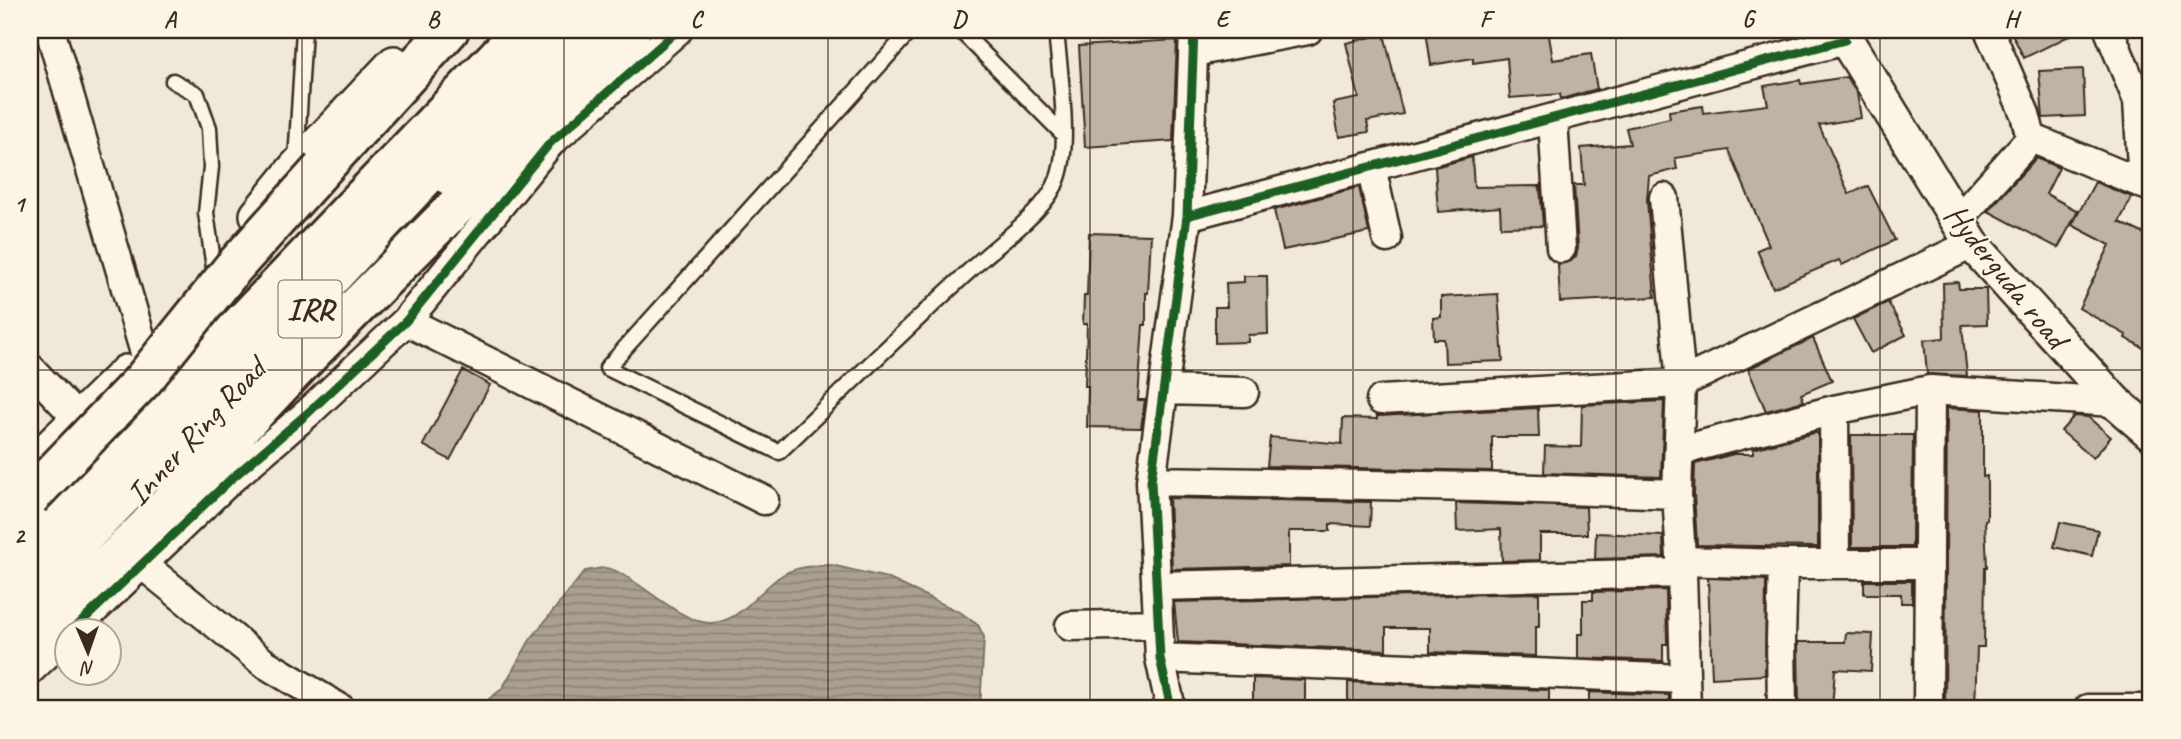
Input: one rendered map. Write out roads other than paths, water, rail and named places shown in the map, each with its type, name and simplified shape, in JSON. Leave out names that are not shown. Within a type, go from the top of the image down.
[{"type":"main road","points":[[30,497],[143,380],[309,169],[449,30]]},
{"type":"main road","name":"Inner Ring Road","points":[[30,534],[113,450],[341,207],[500,30]]},
{"type":"main road","points":[[30,545],[523,30]]},
{"type":"main road","points":[[30,591],[203,414],[563,30]]},
{"type":"main road","name":"Inner Ring Road","points":[[30,601],[335,283],[603,30]]},
{"type":"main road","points":[[30,639],[146,528],[309,355],[631,30]]},
{"type":"street","points":[[50,30],[145,353],[178,380]]},
{"type":"street","points":[[30,466],[145,353],[214,268],[309,169],[424,30]]},
{"type":"street","points":[[89,616],[230,480],[309,412],[406,321],[550,143],[678,30]]},
{"type":"street","points":[[1171,709],[1160,658],[1151,481],[1187,216],[1193,41],[1308,30]]},
{"type":"street","points":[[1381,400],[1681,383],[1965,232],[2031,138],[2025,114],[1989,30]]},
{"type":"street","points":[[2031,138],[2147,186],[2138,101],[2109,30]]},
{"type":"street","points":[[1187,216],[1553,119],[1842,35]]},
{"type":"street","name":"Hyderguda road","points":[[1842,35],[1965,232],[2115,402],[2151,433]]},
{"type":"street","points":[[1553,119],[1561,248]]},
{"type":"street","points":[[1371,167],[1387,238]]},
{"type":"street","points":[[1664,198],[1681,383],[1677,494],[1686,709]]},
{"type":"street","points":[[406,321],[764,499]]},
{"type":"street","points":[[30,368],[78,419],[113,450]]},
{"type":"street","points":[[1164,390],[1244,392]]},
{"type":"street","points":[[1679,451],[1834,410],[1930,390],[2115,402]]},
{"type":"street","points":[[1928,709],[1930,390]]},
{"type":"street","points":[[1834,410],[1835,563]]},
{"type":"street","points":[[1151,481],[1677,494]]},
{"type":"street","points":[[1156,586],[1783,564],[1928,564]]},
{"type":"street","points":[[1782,709],[1783,564]]},
{"type":"street","points":[[143,565],[264,663],[341,709]]},
{"type":"street","points":[[1070,626],[1158,624]]},
{"type":"street","points":[[30,670],[52,649]]},
{"type":"street","points":[[1160,658],[1685,679]]},
{"type":"street","points":[[2088,709],[2151,709]]},
{"type":"lane","points":[[304,30],[296,127],[309,169]]},
{"type":"lane","points":[[911,30],[607,368],[779,452],[979,261],[1045,202],[1054,190],[1059,175],[1064,135],[1056,30]]},
{"type":"lane","points":[[960,30],[1064,135]]},
{"type":"lane","points":[[173,81],[197,94],[209,128],[211,167],[206,213],[214,268]]}]
